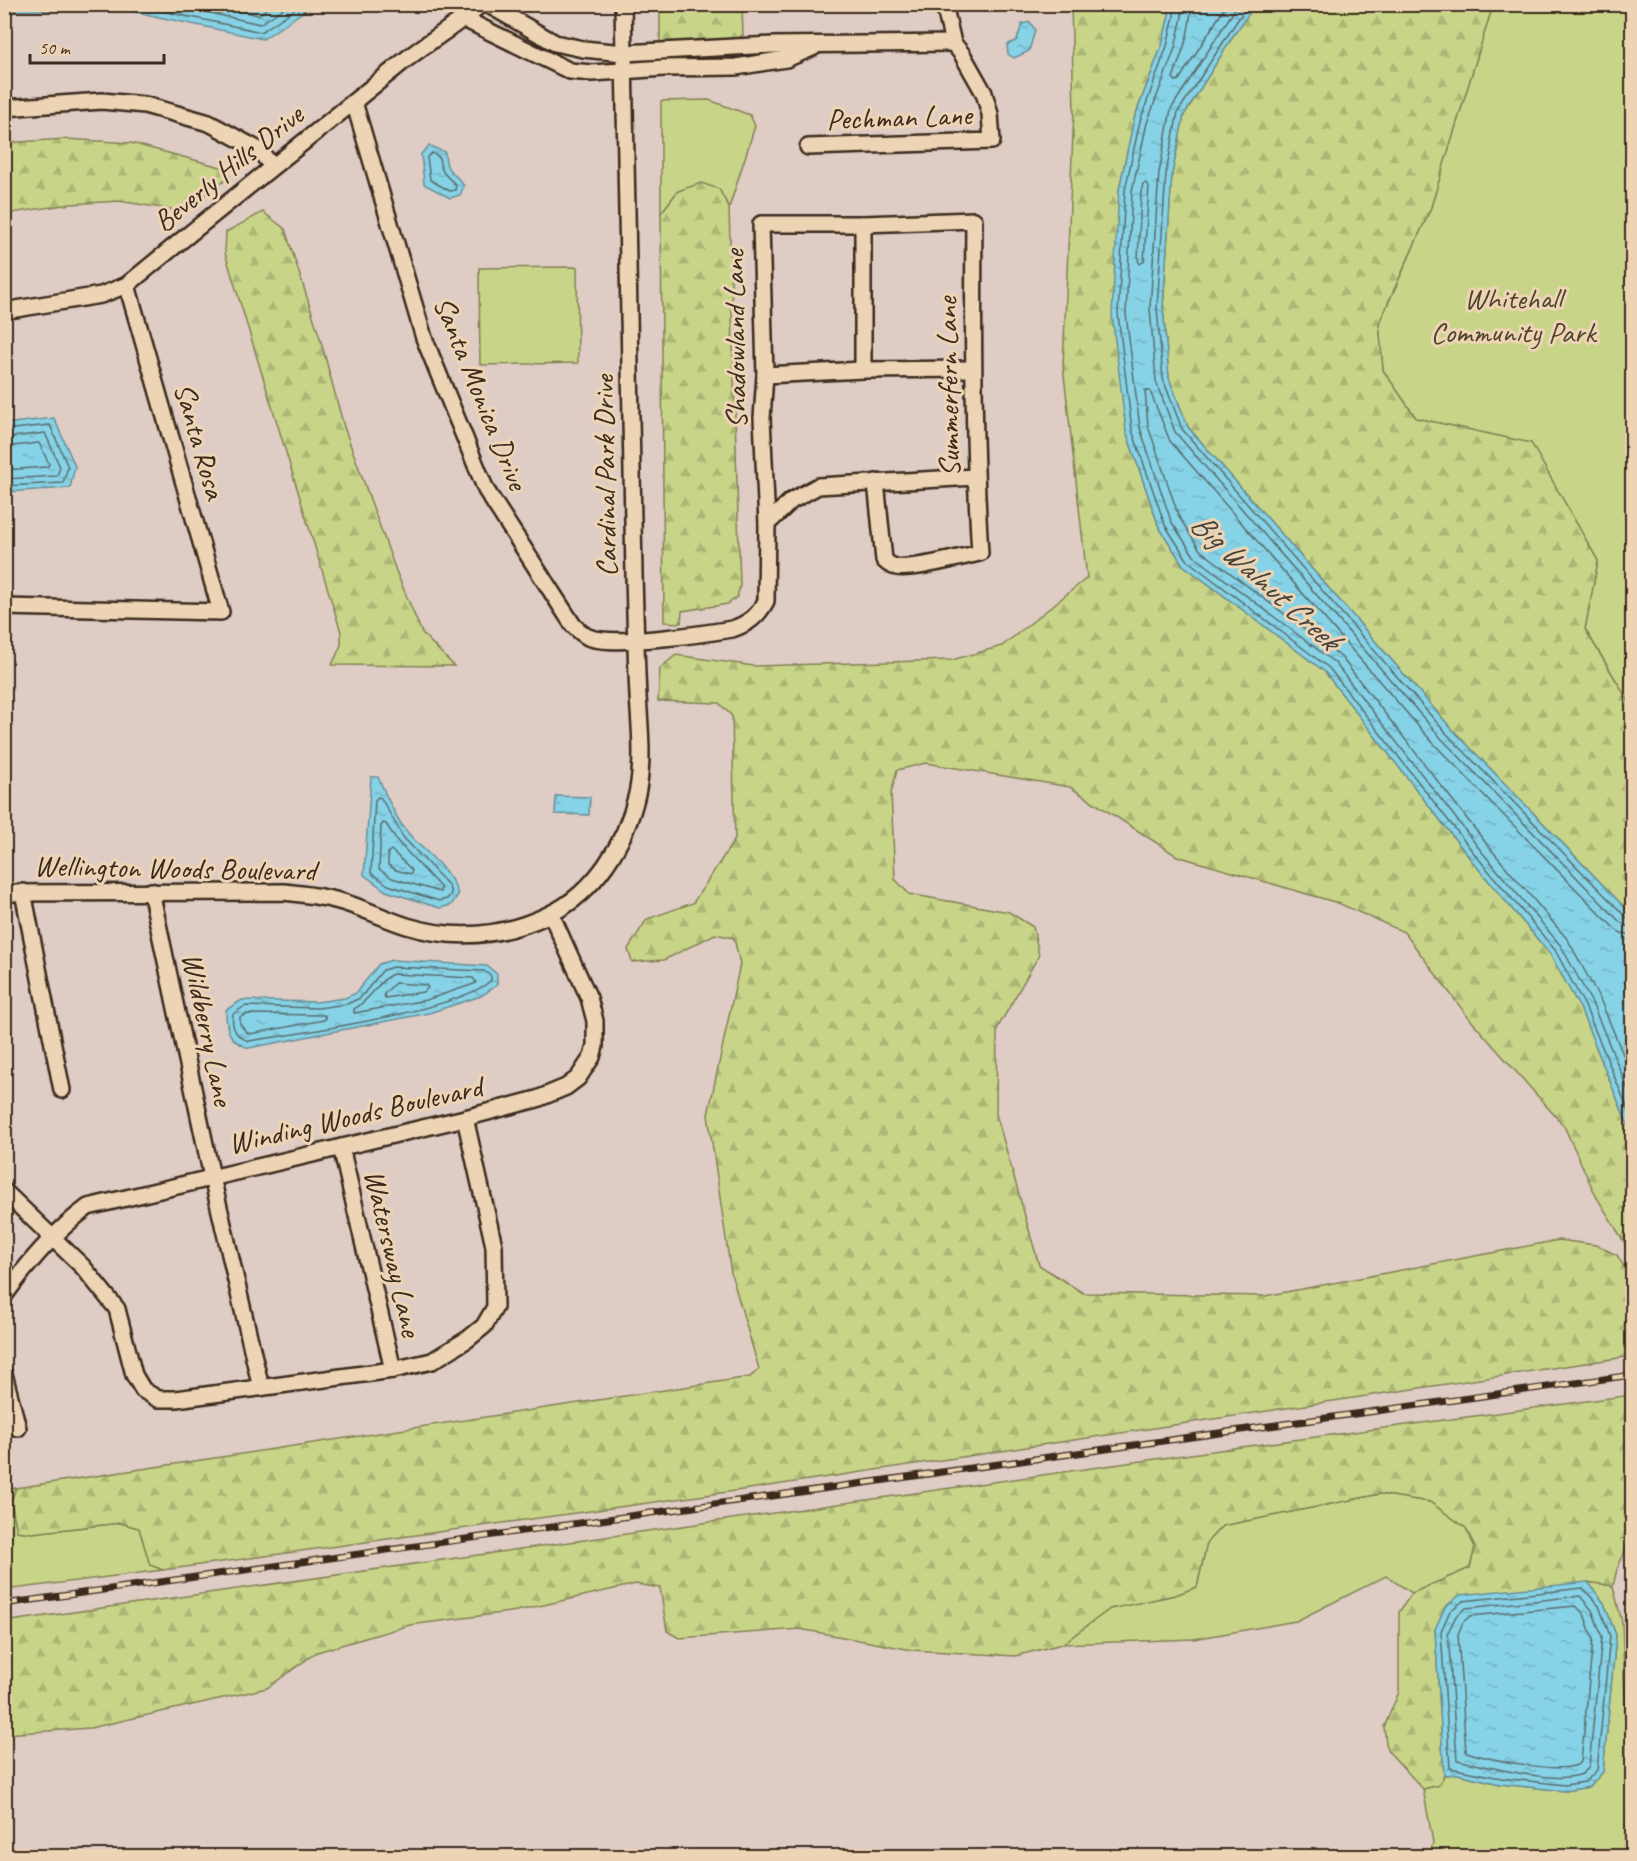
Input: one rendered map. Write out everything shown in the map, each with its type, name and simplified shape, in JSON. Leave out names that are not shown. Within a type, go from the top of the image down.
[{"type":"street","name":"Beverly Hills Drive","points":[[4,311],[101,295],[127,285],[272,166],[481,4]]},
{"type":"street","points":[[488,4],[555,43],[583,49],[624,53],[821,44],[953,43],[944,4]]},
{"type":"street","name":"Cardinal Park Drive","points":[[551,914],[596,879],[622,837],[633,808],[640,777],[641,752],[635,640],[622,4]]},
{"type":"street","points":[[464,19],[570,71],[592,73],[665,68],[736,67],[786,59],[821,44]]},
{"type":"street","name":"Pechman Lane","points":[[808,147],[992,141],[990,114],[984,93],[962,54],[953,43]]},
{"type":"street","points":[[4,108],[102,101],[145,105],[210,123],[259,150],[272,166]]},
{"type":"street","name":"Santa Monica Drive","points":[[354,102],[424,338],[486,490],[573,625],[587,637],[602,640],[635,640],[744,626],[761,611],[766,601],[767,524]]},
{"type":"street","name":"Shadowland Lane","points":[[767,524],[762,418],[765,375],[760,224],[863,224],[974,220]]},
{"type":"street","name":"Summerfern Lane","points":[[876,482],[884,560],[890,565],[899,567],[944,561],[980,553],[975,477],[973,369],[974,220]]},
{"type":"street","points":[[863,224],[863,370]]},
{"type":"street","name":"Santa Rosa","points":[[4,607],[221,612],[127,285]]},
{"type":"street","points":[[765,375],[863,370],[973,369]]},
{"type":"street","points":[[767,524],[791,501],[818,486],[975,477]]},
{"type":"street","name":"Wildberry Lane","points":[[151,891],[212,1177],[261,1389]]},
{"type":"street","name":"Wellington Woods Boulevard","points":[[4,892],[284,892],[340,901],[406,926],[450,935],[490,934],[551,914]]},
{"type":"street","points":[[23,892],[62,1090]]},
{"type":"street","name":"Winding Woods Boulevard","points":[[4,1296],[24,1268],[52,1236],[88,1207],[465,1118],[552,1094],[566,1087],[578,1078],[592,1057],[595,1046],[595,1028],[589,998],[551,914]]},
{"type":"street","points":[[4,1191],[83,1267],[117,1309],[134,1375],[143,1390],[158,1399],[261,1389],[393,1370],[432,1361],[441,1356],[484,1326],[495,1307],[494,1246],[465,1118]]},
{"type":"street","name":"Watersway Lane","points":[[341,1147],[393,1370]]},
{"type":"street","points":[[4,1374],[18,1428]]},
{"type":"green space","points":[[660,5],[742,5],[743,35],[732,42],[660,45]]},
{"type":"green space","points":[[1071,5],[1169,5],[1162,45],[1134,119],[1119,190],[1126,431],[1159,527],[1183,565],[1324,671],[1472,861],[1550,954],[1580,1008],[1632,1135],[1632,1255],[1596,1196],[1564,1126],[1468,1017],[1404,932],[1338,903],[1177,856],[1070,787],[926,763],[897,770],[891,793],[895,879],[909,894],[1009,912],[1033,927],[1039,955],[997,1029],[996,1114],[1039,1265],[1083,1293],[1265,1296],[1559,1240],[1596,1245],[1617,1255],[1632,1280],[1632,1356],[742,1490],[163,1570],[150,1565],[139,1528],[120,1523],[32,1533],[17,1531],[11,1502],[16,1488],[750,1377],[759,1369],[731,1273],[708,1115],[740,964],[734,938],[715,934],[664,960],[632,962],[628,949],[647,919],[693,903],[735,839],[732,716],[719,703],[658,701],[660,668],[676,655],[754,666],[952,660],[1002,646],[1087,578],[1063,366],[1074,110]]},
{"type":"green space","points":[[1255,5],[1493,5],[1430,210],[1379,323],[1383,370],[1416,418],[1531,443],[1598,561],[1585,629],[1632,707],[1632,915],[1451,728],[1188,427],[1169,378],[1163,307],[1172,174],[1184,115]]},
{"type":"green space","name":"Whitehall Community Park","points":[[1493,5],[1632,5],[1632,707],[1585,629],[1598,561],[1531,444],[1416,418],[1383,370],[1379,324],[1430,210]]},
{"type":"green space","points":[[709,100],[750,115],[755,126],[729,208],[719,189],[678,191],[661,213],[661,101]]},
{"type":"green space","points":[[65,139],[131,143],[224,168],[230,177],[181,211],[119,201],[71,204],[5,214],[5,143]]},
{"type":"green space","points":[[701,183],[719,189],[729,208],[740,586],[737,597],[728,604],[682,611],[681,623],[664,622],[661,213],[678,191]]},
{"type":"green space","points":[[263,212],[285,229],[320,338],[344,427],[396,571],[422,633],[454,666],[332,665],[341,645],[341,632],[225,253],[226,232]]},
{"type":"green space","points":[[577,267],[578,363],[480,365],[479,268]]},
{"type":"green space","points":[[1632,1395],[1632,1536],[1617,1569],[1613,1586],[1588,1582],[1435,1629],[1444,1775],[1439,1785],[1423,1789],[1387,1750],[1384,1727],[1399,1692],[1399,1612],[1412,1593],[1470,1568],[1475,1547],[1466,1528],[1430,1502],[1380,1494],[1222,1526],[1207,1542],[1197,1587],[1175,1595],[1110,1609],[1062,1644],[1015,1656],[912,1650],[800,1629],[679,1638],[667,1631],[660,1588],[636,1584],[517,1611],[410,1625],[317,1652],[267,1688],[90,1728],[5,1734],[4,1622],[1241,1447]]},
{"type":"green space","points":[[16,1488],[11,1502],[17,1531],[32,1533],[120,1523],[139,1528],[150,1565],[163,1570],[5,1590],[4,1489]]},
{"type":"green space","points":[[1380,1494],[1430,1502],[1466,1528],[1475,1547],[1470,1568],[1412,1593],[1386,1576],[1296,1621],[1194,1639],[1062,1644],[1109,1609],[1175,1595],[1197,1587],[1207,1542],[1222,1526]]},
{"type":"green space","points":[[1588,1582],[1613,1586],[1622,1622],[1629,1797],[1623,1856],[1430,1856],[1433,1842],[1423,1789],[1439,1785],[1444,1775],[1458,1774],[1500,1784],[1565,1791],[1589,1787],[1603,1772],[1616,1635],[1604,1603]]},
{"type":"water","points":[[4,5],[313,5],[263,39],[121,9],[5,11]]},
{"type":"water","name":"Big Walnut Creek","points":[[1169,5],[1255,5],[1184,115],[1172,174],[1163,307],[1169,378],[1188,427],[1451,728],[1632,915],[1632,1135],[1580,1008],[1550,954],[1472,861],[1324,671],[1183,565],[1159,527],[1126,431],[1112,315],[1119,190],[1134,119],[1162,45]]},
{"type":"water","points":[[1030,22],[1035,30],[1029,51],[1014,58],[1008,54],[1007,45],[1017,40],[1022,24]]},
{"type":"water","points":[[429,146],[445,152],[449,169],[464,186],[460,195],[450,198],[424,184],[421,154]]},
{"type":"water","points":[[54,418],[75,466],[70,488],[5,492],[5,424]]},
{"type":"water","points":[[371,777],[378,777],[404,828],[437,862],[455,886],[458,895],[451,905],[440,908],[386,891],[364,875]]},
{"type":"water","points":[[556,796],[590,797],[589,815],[555,814]]},
{"type":"water","points":[[392,960],[487,966],[497,974],[497,985],[481,996],[429,1013],[249,1048],[237,1042],[230,1034],[226,1010],[242,1000],[317,1002],[345,998],[356,993],[379,964]]},
{"type":"water","points":[[1588,1582],[1604,1603],[1616,1635],[1603,1772],[1589,1787],[1565,1791],[1500,1784],[1458,1774],[1444,1775],[1435,1629],[1445,1607],[1460,1595]]},
{"type":"railway","points":[[4,1604],[1632,1375]]}]
